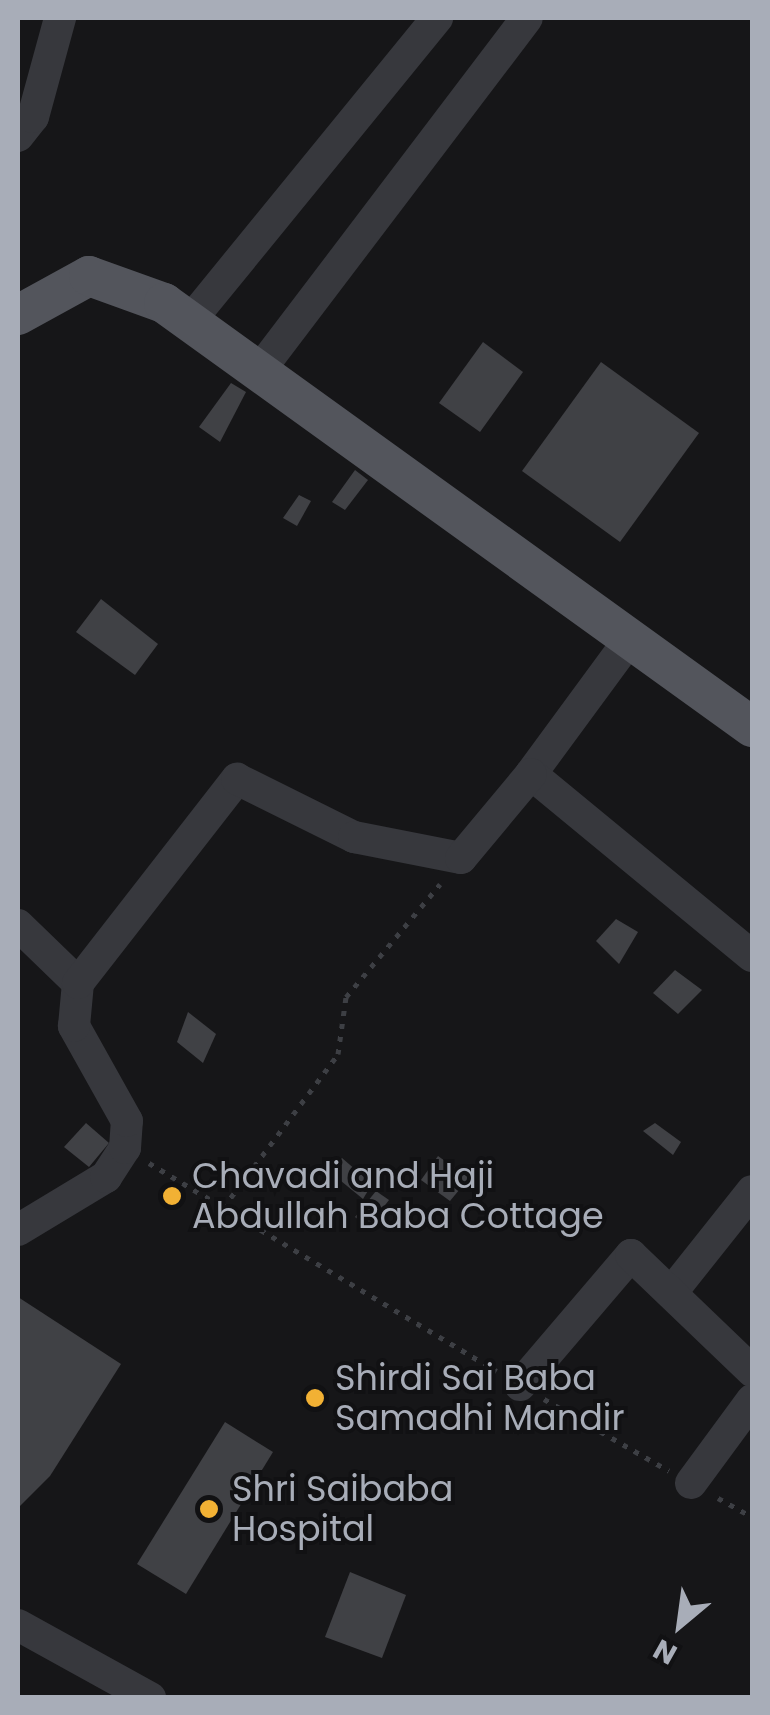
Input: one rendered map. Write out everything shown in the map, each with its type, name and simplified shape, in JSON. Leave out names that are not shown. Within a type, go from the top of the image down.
[{"type":"main road","points":[[18,315],[90,276],[190,321],[752,727]]},
{"type":"street","points":[[18,136],[33,117],[60,18]]},
{"type":"street","points":[[190,321],[437,18]]},
{"type":"street","points":[[259,371],[527,18]]},
{"type":"street","points":[[18,1230],[106,1177],[125,1148],[127,1121],[74,1026],[78,983],[237,779],[354,837],[461,858],[531,774],[630,638]]},
{"type":"street","points":[[531,774],[752,956]]},
{"type":"street","points":[[18,925],[78,983]]},
{"type":"street","points":[[671,1293],[752,1191]]},
{"type":"street","points":[[520,1385],[631,1256],[752,1371]]},
{"type":"street","points":[[691,1483],[752,1400]]},
{"type":"street","points":[[18,1626],[150,1698]]},
{"type":"path","points":[[223,1208],[338,1054],[346,997],[461,858]]},
{"type":"path","points":[[125,1148],[520,1385],[752,1517]]},
{"type":"building","points":[[483,342],[523,372],[480,432],[439,403]]},
{"type":"building","points":[[601,362],[699,433],[620,542],[522,471]]},
{"type":"building","points":[[231,383],[246,392],[220,442],[199,427]]},
{"type":"building","points":[[355,470],[368,480],[345,510],[332,502]]},
{"type":"building","points":[[299,495],[311,501],[297,526],[283,518]]},
{"type":"building","points":[[101,599],[158,644],[135,675],[76,632]]},
{"type":"building","points":[[616,919],[638,932],[619,964],[596,941]]},
{"type":"building","points":[[675,970],[702,990],[678,1014],[653,993]]},
{"type":"building","points":[[188,1012],[216,1034],[203,1063],[177,1042]]},
{"type":"building","points":[[86,1123],[109,1143],[89,1167],[64,1147]]},
{"type":"building","points":[[655,1123],[681,1142],[673,1155],[643,1131]]},
{"type":"building","points":[[438,1156],[469,1178],[450,1201],[421,1180]]},
{"type":"building","points":[[342,1158],[372,1184],[363,1199],[330,1172]]},
{"type":"building","points":[[376,1191],[389,1200],[368,1227],[355,1217]]},
{"type":"building","points":[[18,1297],[121,1364],[50,1476],[18,1508]]},
{"type":"building","points":[[225,1422],[273,1452],[186,1594],[137,1564]]},
{"type":"building","points":[[350,1572],[406,1595],[382,1658],[325,1637]]},
{"type":"place","name":"Chavadi and Haji Abdullah Baba Cottage","points":[[172,1196]]},
{"type":"place","name":"Shirdi Sai Baba Samadhi Mandir","points":[[315,1398]]},
{"type":"place","name":"Shri Saibaba Hospital","points":[[209,1509]]}]
